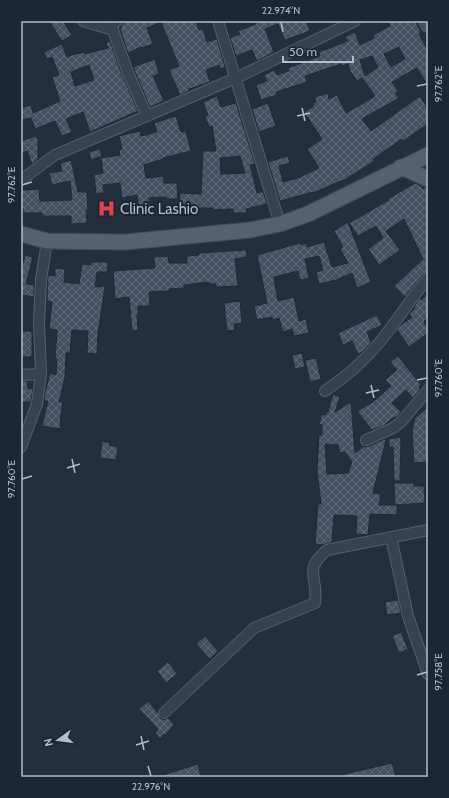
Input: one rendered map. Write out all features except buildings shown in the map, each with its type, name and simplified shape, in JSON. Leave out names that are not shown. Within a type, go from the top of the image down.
[{"type":"main road","points":[[21,234],[47,241],[126,242],[250,230],[280,224],[308,214],[428,154]]},
{"type":"main road","points":[[401,167],[428,178]]},
{"type":"street","points":[[82,21],[115,26],[127,70],[147,116]]},
{"type":"street","points":[[218,21],[280,224]]},
{"type":"street","points":[[21,180],[55,155],[236,78],[355,21]]},
{"type":"street","points":[[426,21],[428,25]]},
{"type":"street","points":[[21,447],[37,404],[41,374],[39,323],[41,280],[47,241]]},
{"type":"street","points":[[325,391],[339,381],[378,345],[414,294],[428,278]]},
{"type":"street","points":[[21,375],[41,374]]},
{"type":"street","points":[[366,440],[392,428],[401,422],[428,390]]},
{"type":"street","points":[[164,713],[254,628],[315,603],[317,595],[312,568],[318,558],[327,550],[428,530]]},
{"type":"street","points":[[391,537],[408,616],[428,674]]},
{"type":"place","name":"Clinic Lashio","points":[[107,209]]}]
